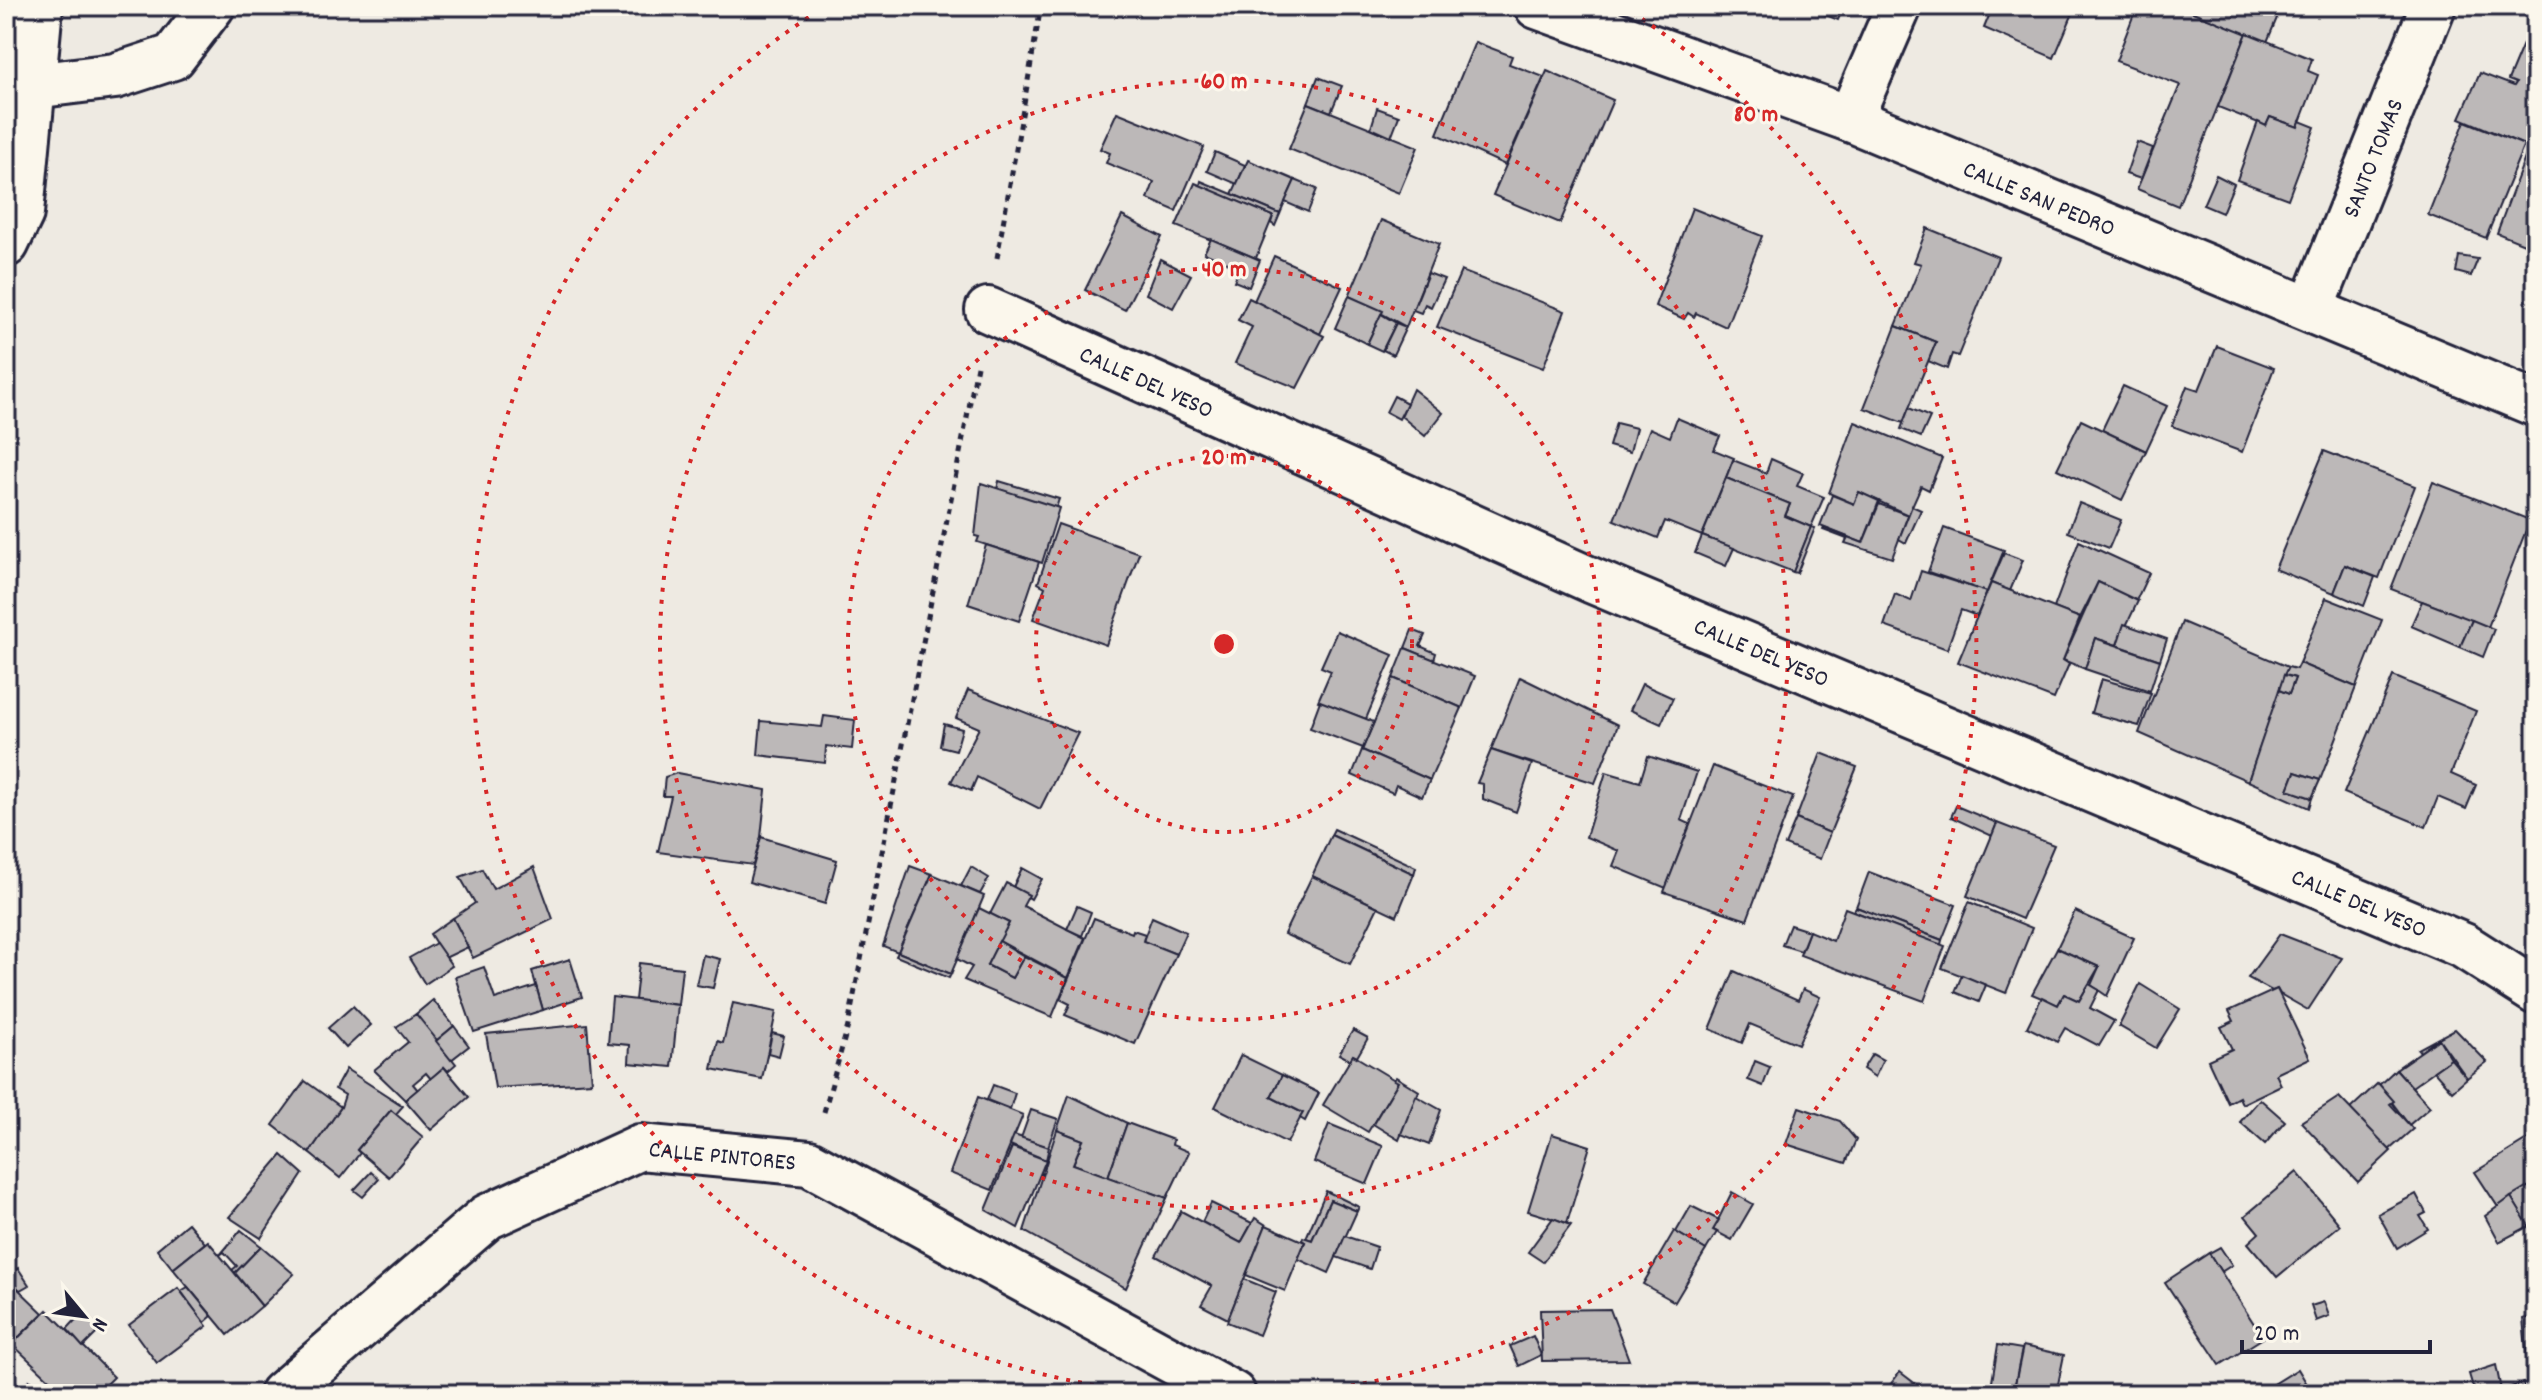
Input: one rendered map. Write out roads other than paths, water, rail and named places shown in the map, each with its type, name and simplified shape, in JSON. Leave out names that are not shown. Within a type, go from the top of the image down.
[{"type":"street","points":[[6,50],[38,6]]},
{"type":"street","points":[[6,244],[21,213],[38,6]]},
{"type":"street","points":[[33,86],[115,76],[173,57],[212,6]]},
{"type":"street","name":"CALLE SAN PEDRO","points":[[1537,6],[1850,119],[2536,404]]},
{"type":"street","points":[[1850,119],[1899,6]]},
{"type":"street","name":"SANTO TOMAS","points":[[2311,310],[2433,6]]},
{"type":"street","name":"CALLE DEL YESO","points":[[988,310],[1593,581],[2464,946],[2536,992]]},
{"type":"street","name":"CALLE PINTORES","points":[[282,1394],[487,1217],[640,1147],[809,1163],[1233,1394]]}]
